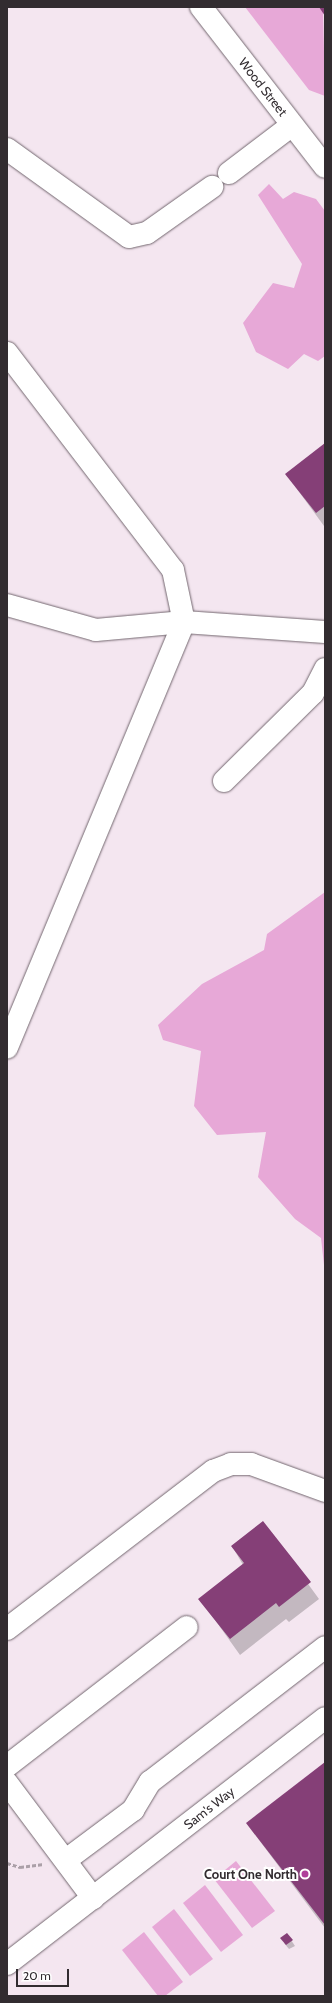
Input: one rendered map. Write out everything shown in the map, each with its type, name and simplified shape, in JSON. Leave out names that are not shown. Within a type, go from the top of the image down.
[{"type":"street","name":"Wood Street","points":[[201,7],[325,167]]},
{"type":"street","points":[[229,174],[292,125]]},
{"type":"street","points":[[7,149],[129,237],[147,233],[212,187]]},
{"type":"street","points":[[7,353],[173,570],[184,622],[7,1048]]},
{"type":"street","points":[[7,605],[96,630],[184,622],[325,632]]},
{"type":"street","points":[[224,781],[313,693],[325,669]]},
{"type":"street","points":[[7,1629],[213,1471],[231,1464],[251,1464],[325,1491]]},
{"type":"street","points":[[7,1766],[187,1627]]},
{"type":"street","points":[[66,1860],[133,1810],[150,1782],[325,1647]]},
{"type":"street","name":"Sam's Way","points":[[7,1964],[325,1718]]},
{"type":"street","points":[[7,1783],[93,1898]]},
{"type":"path","points":[[7,1863],[20,1867],[66,1860]]},
{"type":"shaded area","points":[[245,7],[323,7],[325,96],[309,90]]},
{"type":"shaded area","points":[[269,184],[283,199],[294,192],[316,199],[325,211],[325,356],[318,361],[304,354],[288,369],[256,352],[243,323],[273,283],[294,288],[302,264],[258,195]]},
{"type":"shaded area","points":[[325,892],[325,1274],[321,1238],[295,1219],[258,1177],[266,1132],[217,1135],[194,1106],[201,1051],[163,1040],[158,1025],[202,984],[264,950],[267,934]]},
{"type":"shaded area","points":[[236,1861],[275,1911],[252,1928],[214,1879]]},
{"type":"shaded area","points":[[205,1885],[243,1935],[221,1952],[183,1903]]},
{"type":"shaded area","points":[[174,1909],[213,1959],[190,1976],[152,1927]]},
{"type":"shaded area","points":[[144,1932],[183,1982],[165,1996],[158,1996],[122,1950]]},
{"type":"building","points":[[319,7],[325,7],[325,16]]},
{"type":"building","points":[[325,443],[325,506],[316,513],[285,474]]},
{"type":"building","points":[[263,1521],[311,1582],[279,1607],[276,1603],[230,1639],[198,1599],[244,1563],[231,1546]]},
{"type":"building","name":"Court One North","points":[[325,1762],[325,1925],[246,1823]]},
{"type":"building","points":[[287,1933],[293,1940],[286,1945],[280,1938]]},
{"type":"place","name":"Court One North","points":[[305,1874]]}]
